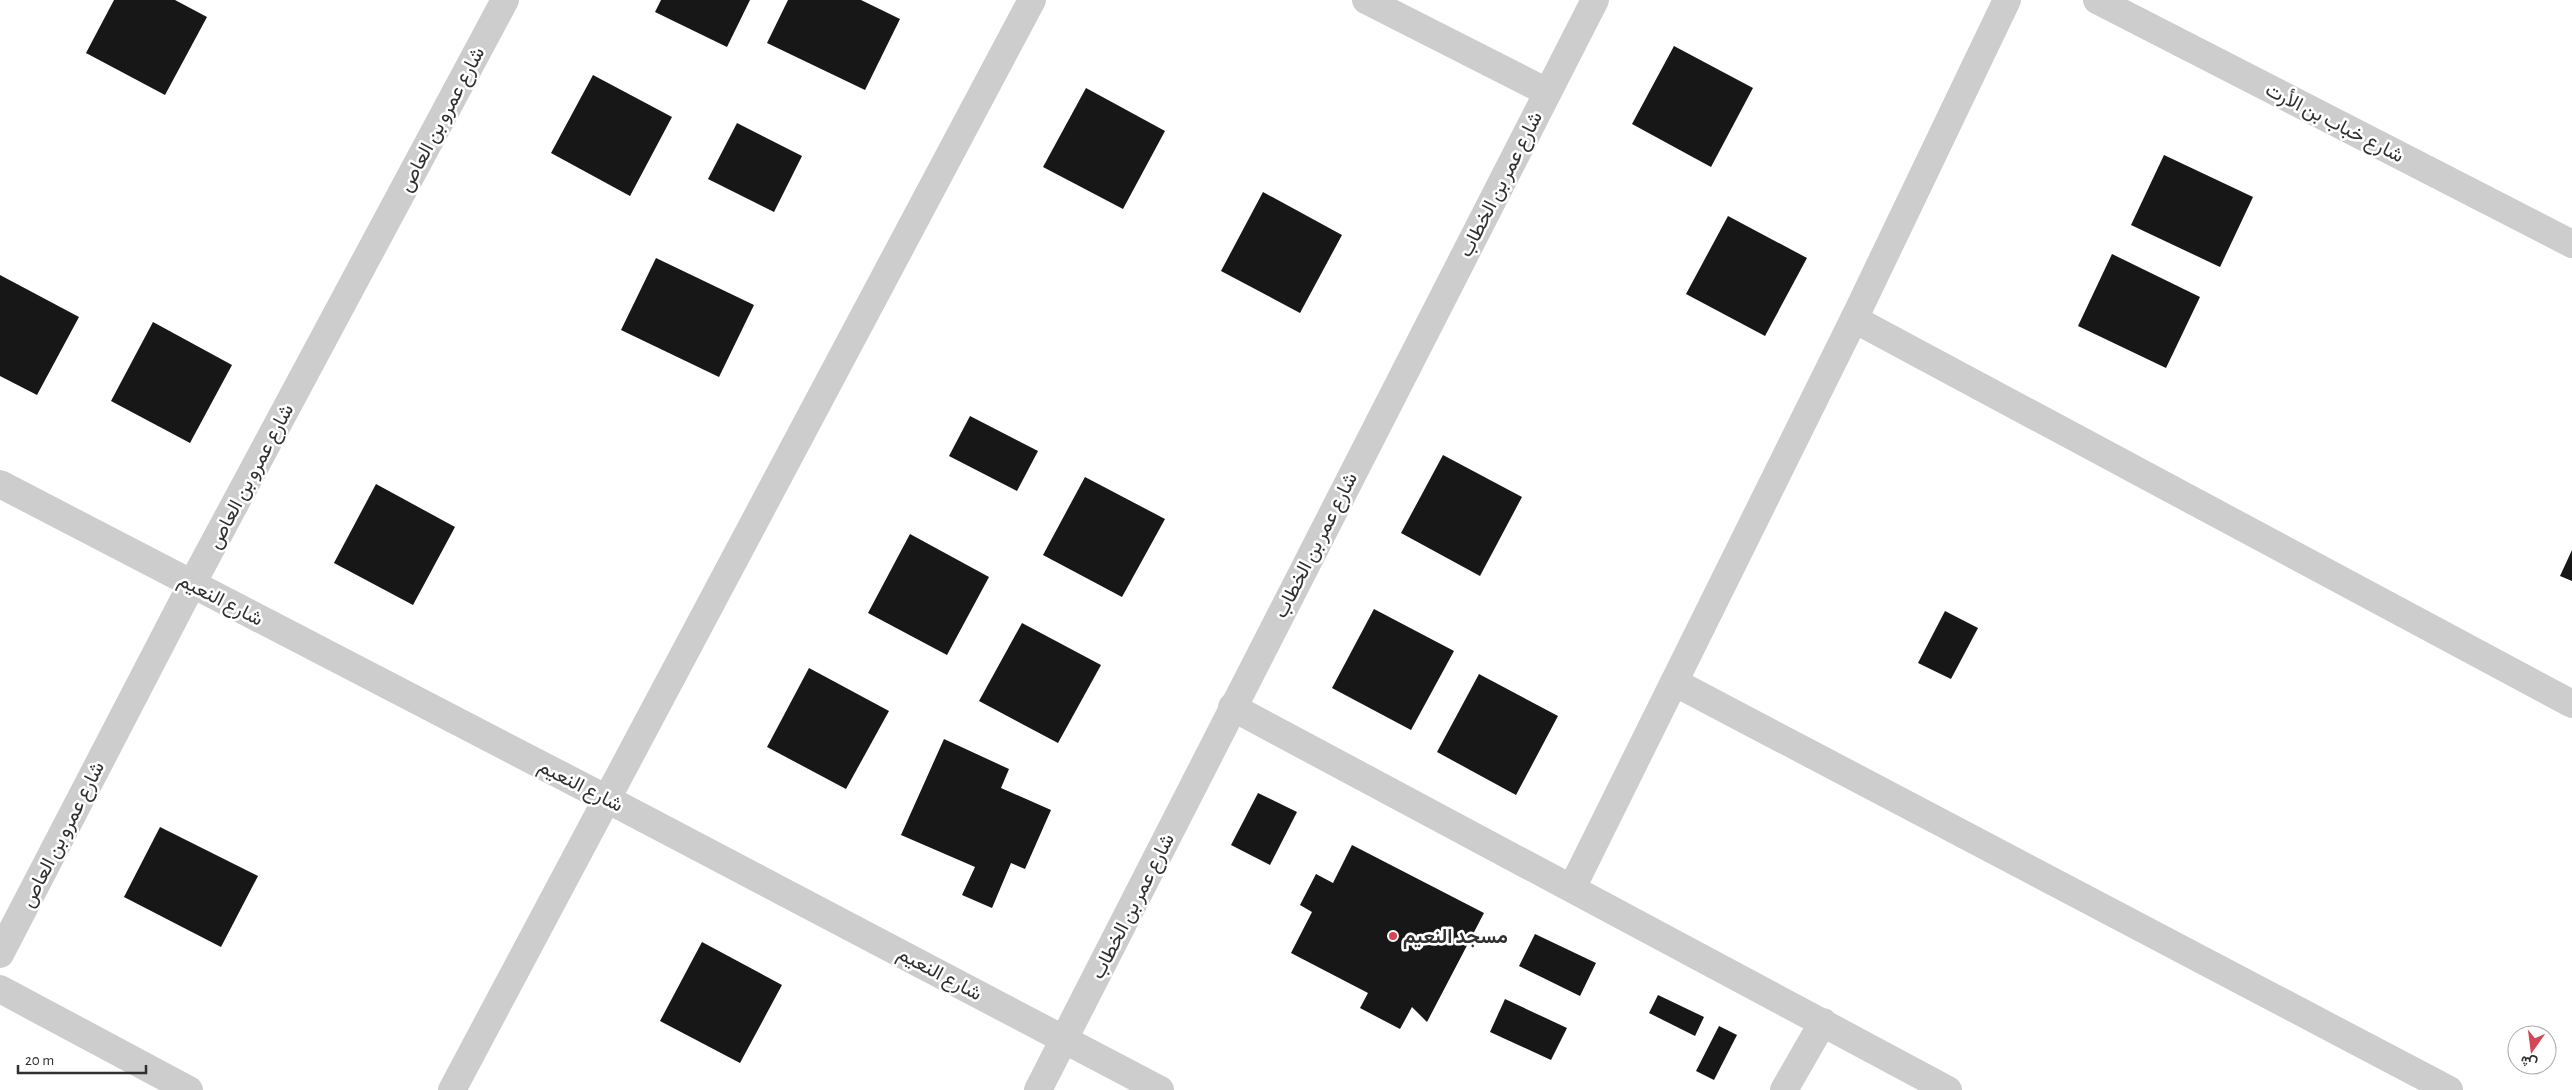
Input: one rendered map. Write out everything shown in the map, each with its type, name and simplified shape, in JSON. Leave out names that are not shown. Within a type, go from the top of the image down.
[{"type":"street","name":"شارع عمرو بن العاص","points":[[0,954],[192,584],[505,0]]},
{"type":"street","points":[[452,1090],[1032,0]]},
{"type":"street","points":[[1366,0],[1547,92]]},
{"type":"street","name":"شارع عمر بن الخطاب","points":[[1038,1090],[1066,1039],[1232,707],[1595,0]]},
{"type":"street","points":[[1572,888],[1854,319],[2007,0]]},
{"type":"street","name":"شارع خباب بن الأرت","points":[[2098,0],[2572,244]]},
{"type":"street","points":[[1854,319],[2572,704]]},
{"type":"street","name":"شارع النعيم","points":[[0,484],[606,798],[1160,1090]]},
{"type":"street","points":[[1674,682],[2449,1090]]},
{"type":"street","points":[[1232,707],[1948,1090]]},
{"type":"street","points":[[0,989],[189,1090]]},
{"type":"street","points":[[1784,1090],[1823,1022]]},
{"type":"building","points":[[114,0],[175,0],[207,17],[165,95],[86,53]]},
{"type":"building","points":[[661,0],[750,0],[727,47],[655,12]]},
{"type":"building","points":[[788,0],[861,0],[900,19],[865,90],[767,43]]},
{"type":"building","points":[[1674,46],[1753,88],[1711,167],[1632,124]]},
{"type":"building","points":[[593,75],[672,117],[630,196],[551,153]]},
{"type":"building","points":[[1086,88],[1165,131],[1123,209],[1043,167]]},
{"type":"building","points":[[737,123],[802,156],[774,212],[708,179]]},
{"type":"building","points":[[2164,155],[2253,197],[2220,267],[2131,225]]},
{"type":"building","points":[[1263,192],[1342,235],[1300,313],[1221,271]]},
{"type":"building","points":[[1728,216],[1807,258],[1765,336],[1686,294]]},
{"type":"building","points":[[2112,254],[2200,297],[2166,368],[2078,326]]},
{"type":"building","points":[[656,258],[754,305],[719,377],[621,330]]},
{"type":"building","points":[[0,275],[79,317],[37,395],[0,376]]},
{"type":"building","points":[[153,322],[232,365],[190,443],[111,401]]},
{"type":"building","points":[[970,416],[1038,451],[1017,491],[949,456]]},
{"type":"building","points":[[1443,455],[1522,497],[1480,576],[1401,533]]},
{"type":"building","points":[[1085,477],[1165,519],[1122,597],[1043,555]]},
{"type":"building","points":[[376,484],[455,527],[413,605],[334,563]]},
{"type":"building","points":[[910,534],[989,577],[947,655],[868,613]]},
{"type":"building","points":[[2572,550],[2572,581],[2560,576]]},
{"type":"building","points":[[1374,609],[1454,651],[1411,730],[1332,688]]},
{"type":"building","points":[[1945,611],[1978,628],[1951,679],[1918,663]]},
{"type":"building","points":[[1022,623],[1101,665],[1058,743],[979,701]]},
{"type":"building","points":[[809,668],[889,711],[846,789],[767,747]]},
{"type":"building","points":[[1479,674],[1558,716],[1516,795],[1437,752]]},
{"type":"building","points":[[944,739],[1009,769],[1001,788],[1051,810],[1025,869],[1011,863],[992,908],[962,895],[975,867],[901,835]]},
{"type":"building","points":[[1258,793],[1297,812],[1270,865],[1231,845]]},
{"type":"building","points":[[160,827],[258,876],[221,947],[124,897]]},
{"type":"building","points":[[1352,845],[1484,913],[1427,1022],[1412,1007],[1400,1029],[1360,1008],[1368,993],[1291,953],[1312,912],[1300,905],[1316,874],[1333,883]]},
{"type":"building","points":[[1535,934],[1596,963],[1580,996],[1519,966]]},
{"type":"building","points":[[702,942],[782,985],[740,1063],[660,1021]]},
{"type":"building","points":[[1658,995],[1704,1017],[1695,1036],[1649,1013]]},
{"type":"building","points":[[1505,999],[1567,1028],[1551,1060],[1490,1032]]},
{"type":"building","points":[[1719,1026],[1737,1035],[1714,1080],[1696,1071]]},
{"type":"place","name":"مسجد النعيم","points":[[1393,936]]}]
